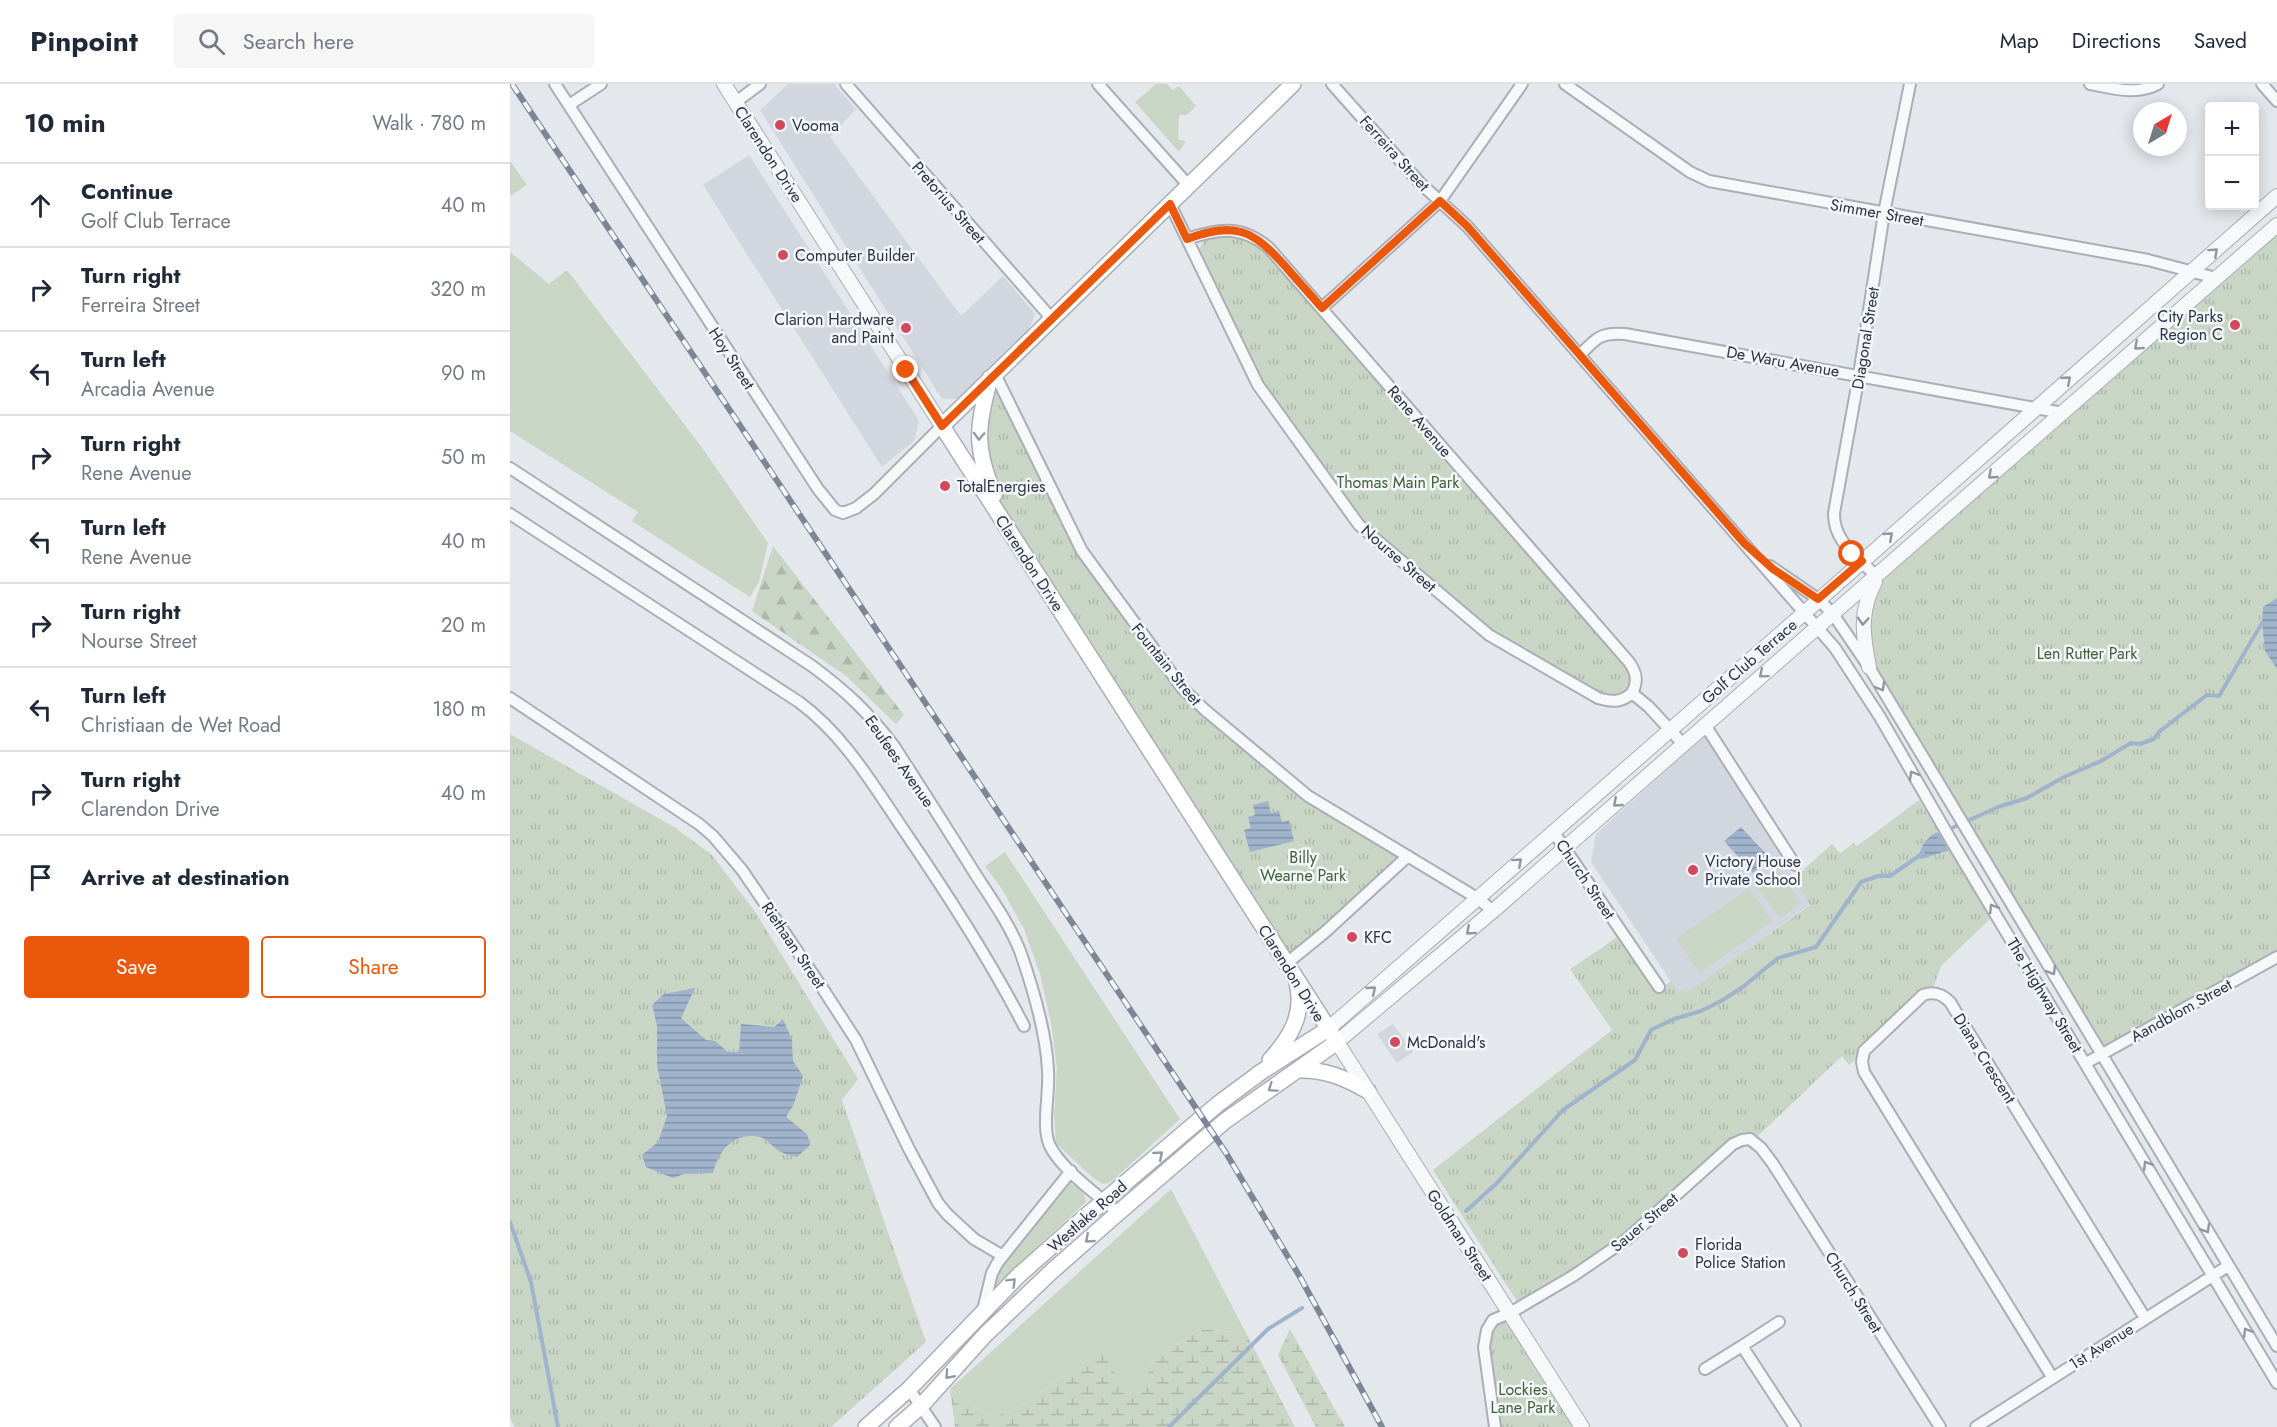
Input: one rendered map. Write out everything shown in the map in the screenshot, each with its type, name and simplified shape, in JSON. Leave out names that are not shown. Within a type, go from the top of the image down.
[{"type":"main road","points":[[942,426],[1293,84]]},
{"type":"main road","points":[[993,376],[980,425],[979,450],[988,480],[1007,526]]},
{"type":"main road","name":"Clarendon Drive","points":[[942,426],[1336,1042]]},
{"type":"main road","points":[[1261,1072],[1287,1041],[1296,1023],[1300,999],[1295,976]]},
{"type":"main road","name":"Westlake Road","points":[[866,1427],[909,1389],[1019,1275],[1104,1201],[1218,1104],[1261,1072],[1328,1029]]},
{"type":"main road","name":"Westlake Road","points":[[897,1427],[921,1406],[985,1335],[1051,1272],[1118,1213],[1225,1121],[1336,1042]]},
{"type":"main road","points":[[1298,1070],[1333,1074],[1368,1091]]},
{"type":"street","name":"Hoy Street","points":[[555,84],[818,489],[835,510],[843,513],[865,501],[942,426]]},
{"type":"street","points":[[569,105],[601,84]]},
{"type":"street","name":"Clarendon Drive","points":[[724,84],[942,426]]},
{"type":"street","points":[[735,102],[760,84]]},
{"type":"street","name":"Pretorius Street","points":[[846,84],[1052,319]]},
{"type":"street","points":[[1098,84],[1189,186]]},
{"type":"street","name":"Ferreira Street","points":[[1332,84],[1407,169],[1467,226],[1805,613]]},
{"type":"street","points":[[1322,308],[1440,201],[1522,84]]},
{"type":"street","name":"Simmer Street","points":[[1565,84],[1690,172],[1708,181],[2148,260],[2216,278]]},
{"type":"street","name":"Diagonal Street","points":[[1877,577],[1839,538],[1834,520],[1884,213],[1910,84]]},
{"type":"street","points":[[2090,84],[2134,90],[2158,84]]},
{"type":"street","points":[[2262,84],[2277,101]]},
{"type":"street","name":"Golf Club Terrace","points":[[1328,1029],[1805,613],[1818,599],[2277,196]]},
{"type":"street","name":"Nourse Street","points":[[1170,204],[1258,385],[1359,525],[1500,643],[1598,698],[1611,702],[1632,693]]},
{"type":"street","name":"Golf Club Terrace","points":[[1336,1042],[1493,911],[1819,628],[2277,225]]},
{"type":"street","name":"Rene Avenue","points":[[1187,239],[1216,230],[1230,230],[1253,236],[1269,248],[1629,662],[1636,678],[1632,693]]},
{"type":"street","name":"De Waru Avenue","points":[[1580,355],[1595,339],[1604,334],[1626,334],[2063,413]]},
{"type":"street","name":"Fountain Street","points":[[993,376],[1082,551],[1183,689],[1308,796],[1477,898],[1493,911]]},
{"type":"street","name":"Eeufees Avenue","points":[[510,468],[812,666],[847,693],[875,722],[894,746],[998,908],[1019,950],[1036,1001],[1045,1044],[1048,1069],[1047,1136],[1055,1155],[1118,1213]]},
{"type":"street","points":[[510,513],[799,702],[830,728],[865,773],[927,864],[988,959],[1024,1026]]},
{"type":"street","name":"Ferreira Street","points":[[1745,544],[1773,569],[1818,599]]},
{"type":"street","points":[[1869,667],[1863,637],[1863,618],[1868,597],[1877,577]]},
{"type":"street","name":"The Highway Street","points":[[1818,599],[1833,614],[1869,667],[2277,1346]]},
{"type":"street","name":"The Highway Street","points":[[1805,613],[1851,669],[1955,847],[2277,1383]]},
{"type":"street","points":[[1632,693],[1683,744]]},
{"type":"street","name":"Riethaan Street","points":[[510,698],[699,824],[721,844],[762,898],[856,1040],[909,1149],[939,1203],[947,1214],[974,1239],[1003,1256]]},
{"type":"street","points":[[1705,725],[1795,865]]},
{"type":"street","name":"Church Street","points":[[1553,831],[1659,987]]},
{"type":"street","points":[[1287,963],[1324,933],[1408,856]]},
{"type":"street","name":"Aandblom Street","points":[[2086,1063],[2277,957]]},
{"type":"street","name":"Diana Crescent","points":[[2052,1377],[1864,1072],[1862,1062],[1864,1052],[1923,995],[1930,992],[1937,993],[1950,1002],[2145,1318]]},
{"type":"street","name":"Goldman Street","points":[[1336,1042],[1582,1427]]},
{"type":"street","name":"Sauer Street","points":[[1510,1313],[1573,1276],[1627,1239],[1733,1144],[1750,1139],[1768,1157]]},
{"type":"street","name":"Church Street","points":[[1768,1157],[1940,1427]]},
{"type":"street","points":[[983,1311],[992,1273],[1071,1171]]},
{"type":"street","name":"1st Avenue","points":[[1976,1427],[2228,1266]]},
{"type":"street","points":[[1495,1427],[1484,1361],[1485,1337],[1493,1320],[1510,1313]]},
{"type":"street","points":[[1705,1369],[1779,1322]]},
{"type":"street","points":[[1742,1346],[1795,1427]]},
{"type":"street","points":[[909,1389],[935,1427]]},
{"type":"shaded area","points":[[788,84],[834,84],[856,109],[830,137],[961,316],[1003,276],[1035,314],[1030,327],[960,399],[942,399],[760,110]]},
{"type":"shaded area","points":[[749,155],[919,421],[914,441],[882,467],[703,185]]},
{"type":"shaded area","name":"Victory House Private School","points":[[1706,734],[1810,904],[1686,994],[1678,992],[1591,862],[1596,834]]},
{"type":"shaded area","points":[[1393,1024],[1413,1052],[1397,1063],[1377,1034]]},
{"type":"green space","points":[[1156,84],[1167,84],[1173,90],[1179,86],[1196,106],[1187,115],[1179,115],[1178,140],[1186,141],[1179,152],[1135,102]]},
{"type":"green space","points":[[510,161],[527,185],[510,196]]},
{"type":"green space","name":"Len Rutter Park","points":[[2277,233],[2277,953],[2102,1049],[1873,665],[1866,623],[1881,582],[1893,570]]},
{"type":"green space","name":"Thomas Main Park","points":[[1223,234],[1248,238],[1267,252],[1626,664],[1633,675],[1629,691],[1611,699],[1493,633],[1363,523],[1264,387],[1198,253],[1205,238]]},
{"type":"green space","points":[[510,252],[549,284],[567,270],[703,449],[768,543],[759,582],[750,597],[632,521],[638,512],[510,431]]},
{"type":"green space","name":"Billy Wearne Park","points":[[994,383],[1079,554],[1171,679],[1271,771],[1402,857],[1321,931],[1289,956],[1006,514],[982,447]]},
{"type":"green space","points":[[773,546],[904,715],[896,724],[846,676],[752,611]]},
{"type":"green space","points":[[510,734],[674,827],[712,855],[756,913],[858,1079],[842,1100],[926,1342],[831,1427],[515,1427],[510,1418]]},
{"type":"green space","points":[[1919,800],[1991,918],[1941,966],[1933,989],[1849,1065],[1842,1056],[1756,1138],[1751,1136],[1625,1236],[1572,1273],[1518,1303],[1433,1170],[1612,1030],[1570,969],[1619,936],[1663,987],[1671,981],[1678,992],[1682,989],[1686,993],[1810,905],[1794,878],[1832,844],[1840,853],[1854,843],[1857,846]]},
{"type":"green space","points":[[1005,852],[1180,1119],[1111,1182],[1103,1184],[1093,1178],[1056,1143],[1054,1114],[1057,1067],[1051,1023],[1040,974],[1024,929],[1002,889],[985,866]]},
{"type":"green space","points":[[1777,869],[1801,902],[1780,918],[1755,884]]},
{"type":"green space","points":[[1749,888],[1772,921],[1700,973],[1676,939]]},
{"type":"green space","points":[[1070,1183],[1081,1190],[1086,1202],[996,1285],[999,1270]]},
{"type":"green space","points":[[1171,1189],[1246,1333],[1200,1329],[1152,1362],[1144,1390],[1126,1393],[1104,1353],[1058,1379],[1028,1403],[992,1418],[950,1389]]},
{"type":"green space","name":"Lockies Lane Park","points":[[1506,1318],[1575,1427],[1499,1427],[1487,1349],[1493,1326]]},
{"type":"green space","points":[[1200,1329],[1246,1333],[1295,1427],[955,1427],[950,1389],[992,1418],[1028,1403],[1058,1379],[1104,1352],[1126,1393],[1143,1390],[1152,1362]]},
{"type":"green space","points":[[1290,1329],[1345,1427],[1316,1427],[1278,1355]]},
{"type":"water","points":[[2277,598],[2277,669],[2265,651],[2262,623],[2263,607]]},
{"type":"water","points":[[1268,801],[1271,813],[1279,811],[1282,822],[1289,820],[1294,841],[1250,852],[1244,830],[1251,828],[1248,817],[1255,815],[1253,805]]},
{"type":"water","points":[[1741,827],[1770,858],[1753,873],[1724,841]]},
{"type":"water","points":[[1938,832],[1949,851],[1919,859],[1924,843]]},
{"type":"water","points":[[695,988],[681,1018],[706,1040],[715,1041],[728,1052],[739,1052],[741,1024],[774,1027],[783,1019],[792,1040],[793,1061],[803,1076],[793,1106],[786,1117],[807,1134],[810,1145],[797,1157],[779,1151],[763,1138],[751,1136],[742,1137],[729,1144],[719,1157],[713,1173],[684,1174],[673,1178],[646,1167],[642,1155],[658,1142],[667,1116],[657,1065],[657,1025],[652,1005],[664,994]]},
{"type":"waterway","points":[[1938,840],[1950,829],[1998,807],[2027,798],[2064,777],[2101,761],[2131,743],[2140,744],[2154,739],[2160,731],[2207,695],[2219,696],[2262,623]]},
{"type":"waterway","points":[[1466,1211],[1497,1183],[1563,1110],[1635,1060],[1651,1030],[1723,1000],[1778,958],[1816,947],[1861,882],[1878,876],[1890,876],[1923,853]]},
{"type":"waterway","points":[[510,1222],[531,1282],[558,1427]]},
{"type":"waterway","points":[[1169,1427],[1268,1329],[1302,1308]]},
{"type":"railway","points":[[512,84],[1226,1153],[1300,1277],[1382,1427]]},
{"type":"place","name":"Vooma","points":[[780,125]]},
{"type":"place","name":"Computer Builder","points":[[783,255]]},
{"type":"place","name":"City Parks Region C","points":[[2235,325]]},
{"type":"place","name":"Clarion Hardware and Paint","points":[[906,328]]},
{"type":"place","name":"TotalEnergies","points":[[945,486]]},
{"type":"place","name":"Victory House Private School","points":[[1693,870]]},
{"type":"place","name":"KFC","points":[[1352,937]]},
{"type":"place","name":"McDonald's","points":[[1395,1042]]},
{"type":"place","name":"Florida Police Station","points":[[1683,1253]]},
{"type":"route","points":[[906,370],[942,426],[1170,204],[1187,239],[1216,230],[1230,230],[1242,232],[1260,240],[1322,308],[1423,219],[1440,201],[1459,217],[1745,544],[1773,569],[1818,599],[1862,561],[1852,554]]}]
